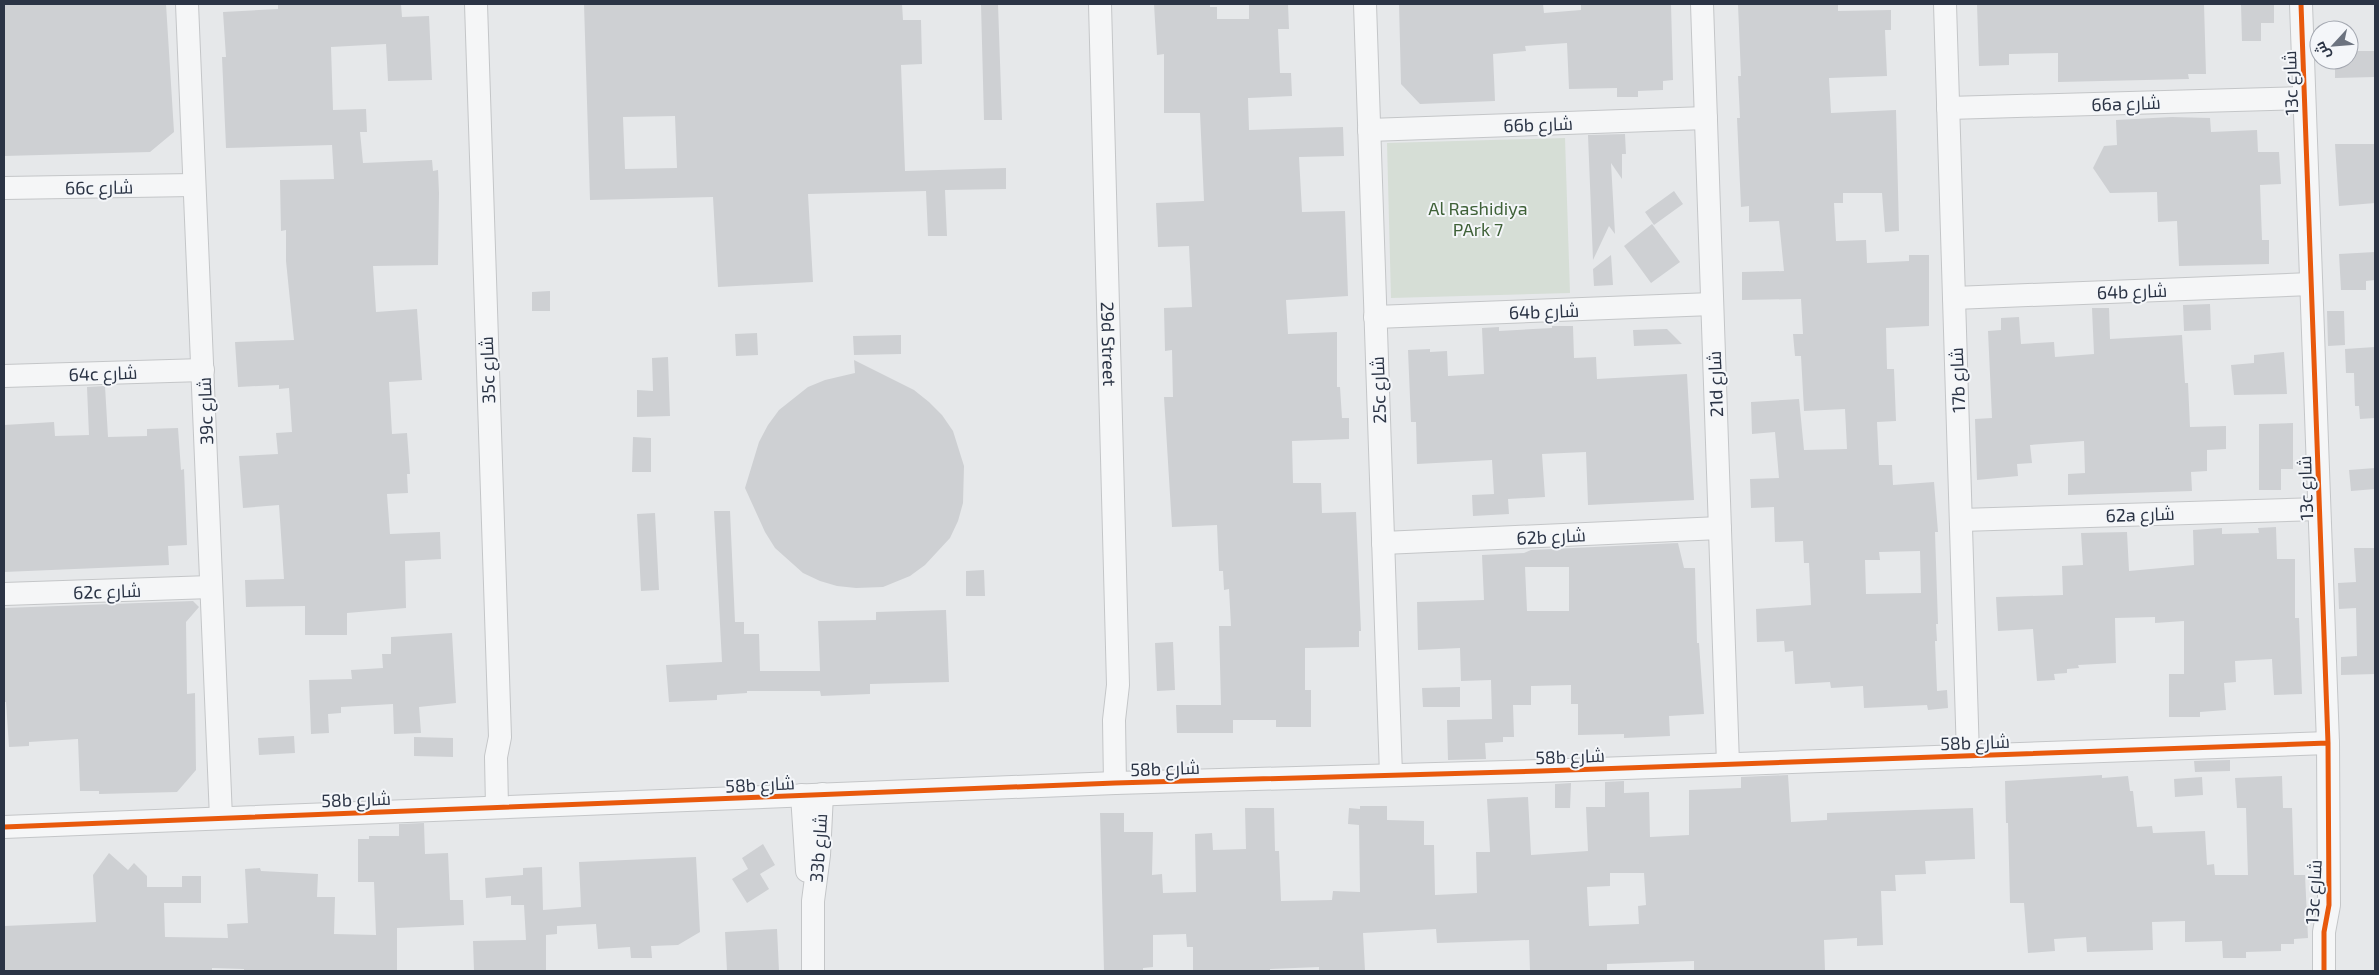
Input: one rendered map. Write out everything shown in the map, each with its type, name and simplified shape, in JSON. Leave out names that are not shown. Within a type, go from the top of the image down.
[{"type":"street","name":"39c شارع","points":[[187,4],[220,818]]},
{"type":"street","name":"35c شارع","points":[[476,4],[500,737],[496,757],[505,807]]},
{"type":"street","name":"29d Street","points":[[1100,4],[1118,685],[1114,720],[1123,783]]},
{"type":"street","name":"25c شارع","points":[[1365,4],[1391,776]]},
{"type":"street","name":"21d شارع","points":[[1702,4],[1728,764]]},
{"type":"street","name":"17b شارع","points":[[1945,4],[1968,756]]},
{"type":"street","name":"13c شارع","points":[[2301,4],[2328,743],[2329,905],[2324,932],[2324,971]]},
{"type":"street","name":"66a شارع","points":[[1948,108],[2304,98]]},
{"type":"street","name":"66b شارع","points":[[1370,130],[1706,118]]},
{"type":"street","name":"66c شارع","points":[[4,188],[193,185]]},
{"type":"street","name":"64b شارع","points":[[1954,298],[2311,284]]},
{"type":"street","name":"64b شارع","points":[[1375,318],[1712,304]]},
{"type":"street","name":"64c شارع","points":[[4,376],[203,370]]},
{"type":"street","name":"62a شارع","points":[[1961,520],[2319,509]]},
{"type":"street","name":"62b شارع","points":[[1383,543],[1720,528]]},
{"type":"street","name":"62c شارع","points":[[4,594],[211,587]]},
{"type":"street","name":"58b شارع","points":[[4,827],[1123,783],[1391,776],[2328,743]]},
{"type":"street","name":"33b شارع","points":[[812,795],[805,855],[813,901],[815,969]]},
{"type":"street","name":"13c شارع","points":[[2329,905],[2336,940],[2338,971]]},
{"type":"green space","name":"Al Rashidiya PArk 7","points":[[1565,138],[1570,293],[1391,298],[1387,143]]},
{"type":"building","points":[[4,4],[166,4],[174,132],[150,152],[4,156]]},
{"type":"building","points":[[278,4],[401,4],[402,17],[429,16],[432,80],[388,81],[386,44],[331,47],[333,110],[366,109],[367,132],[360,132],[363,163],[432,160],[433,171],[438,170],[439,193],[438,265],[373,266],[376,312],[417,309],[422,380],[389,382],[392,434],[407,433],[410,474],[407,474],[408,493],[387,494],[390,534],[440,532],[441,559],[405,561],[406,608],[347,613],[347,635],[305,635],[305,606],[246,607],[245,580],[284,579],[279,505],[243,508],[239,456],[278,454],[276,433],[292,432],[289,388],[279,389],[279,385],[238,387],[235,342],[294,340],[286,261],[286,230],[281,231],[280,180],[334,179],[332,145],[226,148],[222,57],[226,57],[223,12],[278,9]]},
{"type":"building","points":[[584,4],[902,4],[903,20],[921,20],[922,64],[901,65],[905,171],[1006,168],[1006,189],[945,190],[947,236],[928,236],[926,191],[808,194],[813,282],[718,287],[713,197],[590,200]],"holes":[[[675,116],[677,168],[625,169],[623,117]]]},
{"type":"building","points":[[981,4],[998,4],[1002,120],[984,120]]},
{"type":"building","points":[[1154,4],[1210,4],[1210,7],[1217,7],[1217,19],[1249,19],[1249,4],[1288,4],[1289,29],[1278,29],[1280,73],[1291,73],[1292,96],[1248,98],[1249,130],[1343,127],[1344,156],[1299,157],[1302,212],[1345,211],[1348,296],[1286,300],[1288,334],[1337,332],[1337,387],[1340,387],[1342,418],[1349,418],[1349,439],[1292,441],[1293,483],[1321,483],[1322,513],[1356,512],[1361,631],[1359,631],[1359,647],[1305,648],[1305,690],[1311,690],[1311,727],[1276,727],[1276,720],[1233,720],[1233,733],[1177,733],[1176,705],[1221,705],[1219,626],[1231,626],[1229,589],[1224,590],[1223,571],[1219,571],[1217,525],[1172,527],[1164,397],[1173,397],[1172,350],[1165,351],[1164,308],[1192,307],[1189,246],[1158,247],[1156,203],[1204,201],[1200,113],[1164,113],[1164,54],[1157,55]]},
{"type":"building","points":[[1399,4],[1543,4],[1544,13],[1581,10],[1581,4],[1671,4],[1673,80],[1663,81],[1663,90],[1638,91],[1638,97],[1617,97],[1617,88],[1569,89],[1567,43],[1525,46],[1526,51],[1493,54],[1495,101],[1420,104],[1401,84]]},
{"type":"building","points":[[1838,4],[1838,11],[1891,10],[1891,30],[1885,30],[1887,76],[1829,78],[1831,113],[1896,110],[1899,231],[1885,232],[1882,193],[1843,193],[1843,203],[1834,203],[1836,241],[1866,240],[1867,263],[1909,261],[1909,255],[1929,255],[1929,326],[1886,328],[1887,369],[1894,369],[1896,421],[1877,422],[1879,465],[1892,465],[1893,485],[1934,482],[1938,532],[1935,532],[1938,624],[1936,624],[1937,641],[1935,641],[1937,691],[1947,690],[1948,708],[1928,710],[1927,705],[1864,708],[1863,686],[1831,688],[1830,682],[1795,684],[1793,651],[1785,652],[1784,641],[1757,642],[1756,609],[1811,605],[1809,563],[1804,563],[1803,541],[1775,542],[1774,507],[1751,508],[1750,479],[1779,478],[1775,432],[1752,434],[1751,402],[1799,399],[1804,450],[1847,449],[1845,409],[1804,411],[1801,356],[1795,356],[1793,334],[1803,334],[1801,299],[1742,300],[1742,272],[1784,271],[1779,221],[1749,222],[1749,206],[1741,207],[1737,118],[1740,118],[1738,76],[1741,76],[1738,5]],"holes":[[[1920,551],[1921,593],[1866,594],[1865,560],[1880,560],[1879,552]]]},
{"type":"building","points":[[1977,4],[2204,4],[2206,74],[2188,74],[2189,79],[2058,82],[2058,53],[2009,54],[2009,65],[1979,66]]},
{"type":"building","points":[[2241,4],[2274,4],[2274,23],[2261,23],[2261,41],[2242,41]]},
{"type":"building","points":[[2359,51],[2375,51],[2375,77],[2335,78],[2335,70],[2359,70]]},
{"type":"building","points":[[2172,117],[2210,118],[2211,132],[2257,130],[2258,152],[2279,152],[2281,184],[2260,185],[2262,240],[2269,240],[2269,264],[2179,266],[2177,221],[2158,222],[2157,192],[2110,193],[2093,168],[2104,146],[2117,145],[2116,120]]},
{"type":"building","points":[[1625,134],[1626,154],[1622,154],[1622,179],[1611,163],[1615,234],[1609,226],[1593,260],[1588,135]]},
{"type":"building","points":[[2335,144],[2375,144],[2375,203],[2339,206]]},
{"type":"building","points":[[1674,191],[1683,204],[1654,225],[1645,212]]},
{"type":"building","points":[[1652,224],[1680,262],[1651,283],[1624,246]]},
{"type":"building","points":[[2375,252],[2375,280],[2366,281],[2366,290],[2341,290],[2339,254]]},
{"type":"building","points":[[1611,255],[1613,285],[1594,286],[1593,269]]},
{"type":"building","points":[[550,291],[550,311],[532,311],[532,292]]},
{"type":"building","points":[[2210,304],[2211,330],[2184,331],[2183,305]]},
{"type":"building","points":[[2092,308],[2109,308],[2110,339],[2182,335],[2185,383],[2188,383],[2190,427],[2226,426],[2226,449],[2207,450],[2207,471],[2191,472],[2192,491],[2068,495],[2068,474],[2085,473],[2084,441],[2030,445],[2032,463],[2017,464],[2018,476],[1977,480],[1975,419],[1992,418],[1988,331],[2001,330],[2001,318],[2019,317],[2021,344],[2054,342],[2055,357],[2094,354]]},
{"type":"building","points":[[2327,311],[2344,311],[2345,345],[2328,346]]},
{"type":"building","points":[[1552,326],[1573,326],[1574,358],[1596,357],[1597,379],[1687,374],[1694,500],[1588,505],[1586,452],[1542,454],[1545,497],[1508,499],[1509,514],[1473,516],[1472,495],[1494,494],[1492,460],[1417,464],[1416,422],[1411,422],[1408,350],[1430,349],[1430,352],[1447,351],[1448,376],[1484,374],[1482,328],[1499,327],[1499,331],[1552,328]]},
{"type":"building","points":[[1667,329],[1682,344],[1634,346],[1633,330]]},
{"type":"building","points":[[757,333],[758,355],[736,356],[735,334]]},
{"type":"building","points":[[901,335],[901,354],[854,355],[853,336]]},
{"type":"building","points":[[2375,347],[2375,418],[2360,419],[2359,406],[2355,406],[2354,373],[2346,373],[2345,349]]},
{"type":"building","points":[[2284,352],[2287,394],[2234,395],[2231,365],[2254,363],[2254,355]]},
{"type":"building","points":[[668,357],[670,416],[637,417],[637,390],[653,391],[652,358]]},
{"type":"building","points":[[854,360],[914,390],[929,402],[942,415],[953,431],[964,466],[963,503],[958,521],[950,538],[925,565],[910,576],[883,587],[856,588],[837,586],[803,573],[775,548],[765,532],[745,488],[759,442],[779,410],[808,387],[825,380],[855,373]]},
{"type":"building","points":[[105,386],[108,437],[147,436],[147,429],[178,428],[181,470],[184,469],[187,545],[168,546],[169,565],[4,572],[4,425],[54,422],[55,436],[89,435],[87,387]]},
{"type":"building","points":[[2293,423],[2293,469],[2281,469],[2281,490],[2259,490],[2259,424]]},
{"type":"building","points":[[633,437],[651,438],[651,472],[632,472]]},
{"type":"building","points":[[2375,468],[2375,489],[2351,491],[2349,470]]},
{"type":"building","points":[[714,511],[730,511],[735,622],[744,622],[744,634],[759,634],[760,671],[820,671],[818,621],[876,620],[876,612],[946,610],[949,682],[870,684],[870,694],[821,696],[820,691],[747,691],[747,693],[717,695],[717,700],[669,702],[666,665],[722,662]]},
{"type":"building","points":[[655,513],[659,590],[641,591],[637,514]]},
{"type":"building","points":[[2276,527],[2277,559],[2295,559],[2295,618],[2299,618],[2302,694],[2274,695],[2272,659],[2235,661],[2236,682],[2224,683],[2226,710],[2200,712],[2200,717],[2169,717],[2169,674],[2184,674],[2184,621],[2155,623],[2155,617],[2115,618],[2116,663],[2078,665],[2079,668],[2067,669],[2067,673],[2054,674],[2055,680],[2037,681],[2033,629],[1998,631],[1996,597],[2063,595],[2062,566],[2083,565],[2081,533],[2127,532],[2129,571],[2194,565],[2193,530],[2222,528],[2222,534],[2259,533],[2258,528]]},
{"type":"building","points":[[1678,543],[1684,568],[1695,568],[1697,643],[1699,643],[1704,714],[1669,716],[1670,736],[1624,738],[1624,734],[1578,735],[1578,704],[1571,704],[1571,685],[1531,686],[1531,705],[1513,705],[1514,737],[1503,737],[1503,742],[1485,743],[1486,759],[1448,760],[1447,720],[1492,719],[1491,680],[1461,681],[1460,648],[1418,650],[1417,602],[1484,600],[1482,555],[1524,553],[1531,550]],"holes":[[[1525,567],[1569,567],[1569,611],[1527,611]]]},
{"type":"building","points":[[2354,548],[2375,548],[2375,674],[2341,675],[2341,657],[2357,656],[2356,608],[2339,609],[2338,583],[2356,582]]},
{"type":"building","points":[[984,570],[985,596],[966,596],[966,571]]},
{"type":"building","points":[[193,601],[199,607],[186,622],[187,694],[195,693],[196,770],[177,792],[99,794],[99,791],[80,791],[78,739],[29,742],[29,746],[9,747],[6,702],[4,702],[4,608]]},
{"type":"building","points":[[452,633],[456,703],[419,707],[421,733],[394,734],[393,704],[341,707],[341,713],[328,714],[329,733],[311,734],[309,680],[352,679],[351,670],[383,668],[382,654],[391,654],[391,637]]},
{"type":"building","points":[[1173,642],[1175,690],[1157,691],[1155,643]]},
{"type":"building","points":[[1460,687],[1460,707],[1423,707],[1422,688]]},
{"type":"building","points":[[294,736],[295,753],[259,755],[258,738]]},
{"type":"building","points":[[414,737],[453,738],[453,757],[414,756]]},
{"type":"building","points":[[2230,760],[2230,771],[2195,772],[2194,761]]},
{"type":"building","points":[[1788,775],[1791,822],[1827,820],[1827,813],[1973,808],[1975,859],[1925,861],[1926,874],[1895,875],[1896,891],[1881,891],[1883,945],[1857,946],[1857,938],[1824,940],[1825,971],[1694,971],[1694,961],[1607,964],[1607,971],[1530,971],[1529,940],[1437,943],[1436,929],[1363,933],[1365,971],[1319,971],[1319,967],[1270,969],[1270,971],[1193,971],[1193,947],[1187,947],[1186,934],[1153,935],[1153,967],[1143,968],[1143,971],[1104,971],[1100,813],[1124,813],[1124,832],[1153,832],[1152,875],[1162,874],[1163,893],[1196,892],[1195,834],[1212,833],[1213,850],[1246,849],[1245,808],[1274,808],[1275,851],[1279,851],[1281,901],[1332,900],[1333,891],[1360,892],[1359,825],[1348,824],[1349,808],[1360,809],[1360,806],[1387,806],[1387,820],[1424,821],[1424,845],[1434,845],[1435,895],[1477,893],[1476,852],[1490,852],[1487,799],[1528,797],[1531,855],[1588,851],[1586,807],[1605,807],[1605,782],[1624,781],[1624,793],[1649,792],[1650,837],[1689,835],[1689,790],[1741,788],[1741,777]],"holes":[[[1610,873],[1644,873],[1646,905],[1638,906],[1639,924],[1589,926],[1587,887],[1610,886]]]},
{"type":"building","points":[[2102,775],[2102,778],[2128,776],[2130,791],[2133,791],[2137,827],[2152,826],[2153,833],[2205,831],[2207,865],[2214,864],[2215,875],[2248,875],[2246,808],[2237,808],[2235,778],[2282,776],[2283,808],[2292,808],[2294,875],[2305,875],[2308,938],[2294,939],[2294,944],[2281,944],[2281,951],[2246,952],[2246,958],[2223,958],[2222,941],[2185,942],[2185,921],[2152,922],[2153,950],[2087,952],[2086,937],[2054,939],[2055,951],[2028,953],[2024,903],[2010,903],[2005,781]]},
{"type":"building","points":[[2202,777],[2203,795],[2175,797],[2174,779]]},
{"type":"building","points":[[1571,783],[1570,808],[1555,808],[1555,784]]},
{"type":"building","points":[[424,823],[425,854],[448,853],[450,900],[463,900],[464,925],[397,928],[397,971],[244,971],[244,969],[212,968],[212,971],[4,971],[4,926],[96,922],[93,875],[109,853],[128,870],[134,863],[147,876],[147,887],[182,887],[182,876],[201,876],[201,903],[164,903],[165,937],[228,938],[227,924],[248,923],[245,869],[260,868],[261,871],[318,874],[317,897],[335,897],[334,934],[376,935],[374,882],[358,882],[358,839],[369,839],[369,836],[399,836],[399,824]]},
{"type":"building","points":[[763,844],[775,865],[760,874],[769,889],[747,903],[732,879],[748,869],[742,858]]},
{"type":"building","points":[[696,857],[700,932],[678,945],[651,946],[652,958],[631,958],[630,947],[598,949],[596,924],[557,926],[557,934],[546,935],[546,971],[474,971],[473,941],[526,940],[524,905],[511,905],[511,896],[486,898],[485,878],[523,875],[523,868],[542,867],[543,910],[581,907],[579,862]]},
{"type":"building","points":[[777,929],[779,971],[727,971],[725,932]]},
{"type":"cycle path","points":[[2301,4],[2328,743],[2329,905],[2324,932],[2324,971]]},
{"type":"cycle path","points":[[4,827],[1115,783],[1541,771],[2328,743]]}]
